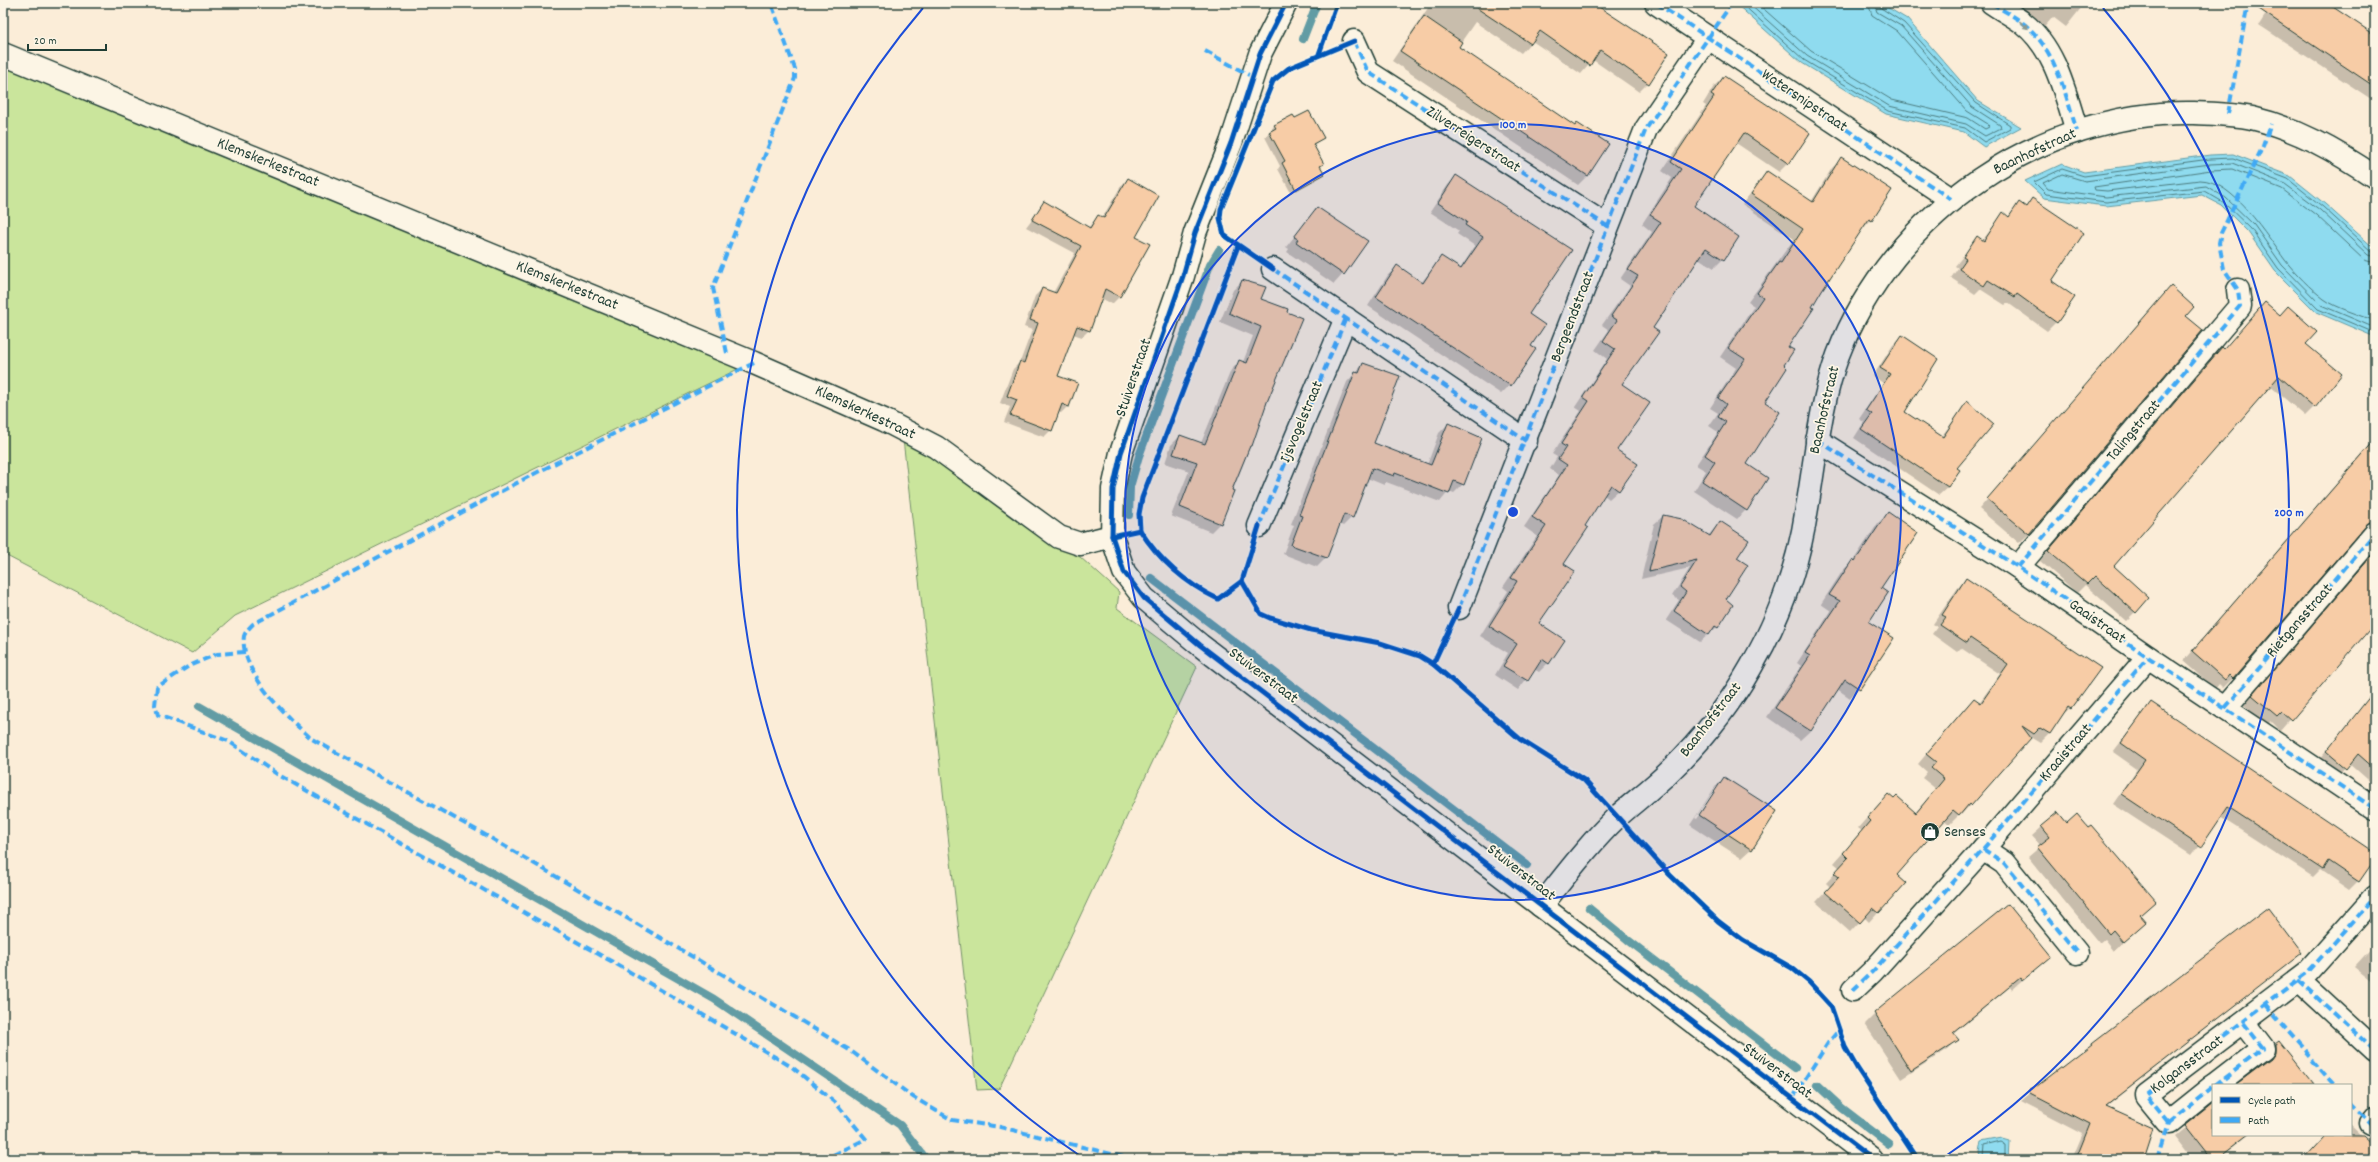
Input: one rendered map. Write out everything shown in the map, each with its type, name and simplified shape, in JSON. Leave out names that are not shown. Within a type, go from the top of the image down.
[{"type":"street","name":"Stuiverstraat","points":[[1286,3],[1260,54],[1230,143],[1196,233],[1183,276],[1121,453],[1113,489],[1112,536],[1124,572],[1144,598],[1200,645],[1469,849],[1541,906],[1872,1159]]},
{"type":"street","name":"Watersnipstraat","points":[[1656,3],[1951,199]]},
{"type":"street","points":[[1992,3],[2023,23],[2038,38],[2051,58],[2060,79],[2077,131]]},
{"type":"street","name":"Bergeendstraat","points":[[1459,608],[1526,441],[1607,226],[1646,129],[1708,38]]},
{"type":"street","name":"Zilverreigerstraat","points":[[1354,41],[1368,72],[1607,226]]},
{"type":"street","name":"Klemskerkestraat","points":[[3,54],[754,363],[884,420],[936,447],[1060,537],[1080,544],[1112,536]]},
{"type":"street","name":"Baanhofstraat","points":[[1541,906],[1590,845],[1617,817],[1672,770],[1702,737],[1751,666],[1786,590],[1798,552],[1807,510],[1816,440],[1825,396],[1839,354],[1857,313],[1879,278],[1902,249],[1951,199],[1994,170],[2023,154],[2077,131],[2136,116],[2170,113],[2228,114],[2272,124],[2322,143],[2375,177]]},
{"type":"street","points":[[1273,269],[1526,441]]},
{"type":"street","name":"Talingstraat","points":[[2018,567],[2240,306],[2238,290]]},
{"type":"street","name":"Ijsvogelstraat","points":[[1259,526],[1346,318]]},
{"type":"street","name":"Gaaistraat","points":[[1816,440],[2018,567],[2148,657],[2375,809]]},
{"type":"street","name":"Rietgansstraat","points":[[2225,708],[2375,533]]},
{"type":"street","name":"Kraaistraat","points":[[1853,990],[1873,971],[1984,849],[2148,657]]},
{"type":"street","points":[[1984,849],[2004,863],[2077,952]]},
{"type":"street","name":"Kolgansstraat","points":[[2212,1088],[2168,1122],[2146,1095],[2308,972],[2375,897]]},
{"type":"street","points":[[2298,980],[2375,1051]]},
{"type":"street","name":"Kolgansstraat","points":[[2217,1084],[2263,1048],[2243,1022]]},
{"type":"green space","points":[[3,65],[742,367],[235,616],[192,653],[3,554]]},
{"type":"green space","points":[[903,439],[931,454],[1054,544],[1080,557],[1119,592],[1117,608],[1197,667],[999,1089],[977,1090]]},
{"type":"water","points":[[1735,3],[1880,3],[1907,19],[1978,101],[2021,127],[1984,147],[1964,132],[1886,114],[1802,63]]},
{"type":"water","points":[[2233,154],[2290,176],[2325,204],[2375,249],[2375,337],[2316,312],[2275,271],[2248,232],[2221,205],[2202,195],[2106,206],[2044,198],[2025,181],[2062,164],[2084,172],[2210,155]]},
{"type":"water","points":[[2002,1138],[2009,1140],[2008,1159],[1980,1159],[1979,1153],[1981,1142]]},
{"type":"building","points":[[1469,3],[1593,3],[1669,53],[1649,84],[1600,50],[1590,66],[1540,31],[1531,44]]},
{"type":"building","points":[[2250,3],[2327,3],[2375,35],[2375,87]]},
{"type":"building","points":[[1424,16],[1462,42],[1459,47],[1575,126],[1577,123],[1609,144],[1588,176],[1400,51]]},
{"type":"building","points":[[1724,76],[1810,133],[1789,164],[1744,133],[1694,206],[1739,237],[1724,260],[1706,248],[1653,328],[1659,332],[1622,384],[1650,403],[1617,450],[1638,464],[1619,491],[1611,485],[1585,526],[1588,528],[1564,564],[1575,571],[1539,623],[1565,640],[1549,664],[1542,659],[1528,681],[1503,666],[1517,644],[1489,626],[1517,581],[1511,578],[1546,526],[1532,517],[1567,465],[1558,459],[1566,447],[1561,444],[1589,401],[1583,397],[1615,349],[1603,341],[1617,320],[1611,316],[1638,276],[1628,270],[1661,222],[1650,215],[1681,169],[1671,162],[1714,97],[1711,95]]},
{"type":"building","points":[[1309,111],[1324,138],[1313,144],[1324,164],[1320,166],[1325,174],[1296,190],[1282,163],[1285,161],[1269,132],[1276,128],[1274,125],[1293,115],[1295,118]]},
{"type":"building","points":[[1841,157],[1892,190],[1872,221],[1869,219],[1822,290],[1812,307],[1814,308],[1788,347],[1794,350],[1784,365],[1787,368],[1765,402],[1780,412],[1747,464],[1768,478],[1747,511],[1702,481],[1715,462],[1705,455],[1726,422],[1718,417],[1726,404],[1718,398],[1745,359],[1728,348],[1763,297],[1757,293],[1779,262],[1781,263],[1803,229],[1751,194],[1767,171],[1813,202]]},
{"type":"building","points":[[1456,175],[1572,250],[1529,314],[1545,325],[1531,346],[1536,349],[1511,386],[1376,297],[1397,265],[1423,283],[1441,256],[1461,269],[1483,237],[1465,225],[1467,222],[1438,203]]},
{"type":"building","points":[[1128,178],[1159,196],[1136,237],[1150,244],[1120,297],[1105,289],[1090,331],[1077,326],[1058,376],[1078,383],[1069,407],[1062,404],[1052,431],[1010,415],[1017,400],[1007,396],[1020,361],[1024,363],[1038,323],[1030,320],[1042,288],[1056,293],[1081,246],[1032,220],[1044,201],[1090,228],[1098,215],[1104,218]]},
{"type":"building","points":[[2032,198],[2084,233],[2052,281],[2075,297],[2057,323],[2017,294],[2015,297],[1988,280],[1984,286],[1959,269],[1966,259],[1963,257],[1977,236],[1984,241],[2003,212],[2009,217],[2019,202],[2026,207]]},
{"type":"building","points":[[1317,207],[1368,241],[1344,275],[1296,242],[1298,239],[1294,237]]},
{"type":"building","points":[[1242,280],[1266,287],[1261,299],[1288,309],[1287,312],[1302,318],[1267,402],[1252,446],[1250,446],[1232,490],[1234,491],[1221,524],[1180,507],[1197,462],[1173,454],[1180,435],[1205,444],[1239,360],[1247,363],[1261,327],[1229,313]]},
{"type":"building","points":[[2171,286],[2194,307],[2186,316],[2203,330],[2029,534],[1987,499]]},
{"type":"building","points":[[2265,302],[2280,315],[2288,306],[2317,332],[2306,344],[2342,374],[2315,408],[2279,376],[2114,566],[2149,598],[2136,613],[2095,576],[2087,584],[2048,551],[2222,347],[2224,349]]},
{"type":"building","points":[[1902,335],[1938,359],[1905,412],[1943,437],[1967,401],[1994,424],[1957,468],[1960,470],[1948,487],[1861,429],[1872,414],[1866,410],[1890,374],[1880,368]]},
{"type":"building","points":[[1363,363],[1400,376],[1374,443],[1431,465],[1448,423],[1482,438],[1464,485],[1454,481],[1449,494],[1395,473],[1394,476],[1372,468],[1353,518],[1344,514],[1327,558],[1291,545],[1302,516],[1299,515],[1355,372],[1359,373]]},
{"type":"building","points":[[2375,440],[2375,521],[2366,525],[2233,679],[2229,675],[2225,680],[2192,651]]},
{"type":"building","points":[[1888,512],[1918,533],[1881,588],[1888,593],[1869,622],[1894,638],[1860,689],[1845,679],[1811,731],[1775,708],[1810,656],[1805,653],[1840,601],[1829,595],[1853,559],[1855,561]]},
{"type":"building","points":[[1663,515],[1682,519],[1710,536],[1720,521],[1749,540],[1737,558],[1748,565],[1726,599],[1733,605],[1718,628],[1715,626],[1709,635],[1674,611],[1686,592],[1680,587],[1697,560],[1649,571]]},
{"type":"building","points":[[2375,552],[2375,623],[2291,721],[2281,712],[2277,716],[2252,695]]},
{"type":"building","points":[[1966,578],[2101,668],[2071,709],[2068,707],[2050,734],[2040,728],[2034,734],[2022,726],[2031,738],[1971,806],[1969,804],[1959,816],[1953,811],[1897,875],[1906,883],[1879,913],[1873,908],[1860,923],[1825,892],[1839,877],[1834,873],[1848,858],[1843,853],[1870,821],[1867,818],[1888,794],[1894,799],[1897,796],[1916,813],[1944,779],[1931,768],[1936,762],[1926,754],[1974,698],[1981,703],[2008,664],[1970,638],[1967,643],[1940,625],[1946,617],[1942,615]]},
{"type":"building","points":[[2375,690],[2375,769],[2358,754],[2346,769],[2326,752]]},
{"type":"building","points":[[2151,702],[2375,853],[2375,859],[2359,882],[2328,861],[2323,869],[2228,807],[2201,847],[2121,794],[2145,760],[2121,743]]},
{"type":"building","points":[[1724,777],[1777,811],[1752,850],[1699,815]]},
{"type":"building","points":[[2058,812],[2067,823],[2077,814],[2088,827],[2091,825],[2156,901],[2140,915],[2146,922],[2123,942],[2113,930],[2109,934],[2037,847],[2050,837],[2041,826]]},
{"type":"building","points":[[2008,904],[2051,957],[2022,981],[2020,978],[1953,1033],[1959,1040],[1911,1071],[1874,1013]]},
{"type":"building","points":[[2268,908],[2302,953],[2105,1106],[2154,1128],[2144,1159],[2076,1159],[2090,1124],[2028,1092]]},
{"type":"building","points":[[2279,1041],[2313,1084],[2236,1084],[2271,1058],[2275,1052],[2275,1044]]},
{"type":"building","points":[[2212,1103],[2212,1136],[2249,1136],[2219,1159],[2209,1159],[2183,1126]]},
{"type":"building","points":[[2364,1135],[2375,1145],[2375,1159],[2301,1159],[2322,1136]]},
{"type":"waterway","points":[[1303,39],[1317,3]]},
{"type":"waterway","points":[[1129,515],[1130,487],[1139,456],[1210,265],[1219,250]]},
{"type":"waterway","points":[[1151,578],[1527,865]]},
{"type":"waterway","points":[[199,706],[714,999],[900,1125],[926,1159]]},
{"type":"waterway","points":[[1589,908],[1628,940],[1795,1068]]},
{"type":"waterway","points":[[1817,1085],[1842,1108],[1889,1144]]},
{"type":"marked path","points":[[727,353],[713,288],[795,78],[795,69],[771,3]]},
{"type":"marked path","points":[[1656,3],[1951,199]]},
{"type":"marked path","points":[[1459,608],[1646,129],[1732,3]]},
{"type":"marked path","points":[[1992,3],[2023,23],[2044,46],[2058,73],[2077,131]]},
{"type":"marked path","points":[[2228,114],[2248,3]]},
{"type":"marked path","points":[[1354,41],[1368,72],[1607,226]]},
{"type":"marked path","points":[[1205,51],[1251,76]]},
{"type":"marked path","points":[[2018,567],[2240,306],[2238,290],[2224,269],[2219,243],[2221,233],[2263,146],[2271,124]]},
{"type":"marked path","points":[[1273,269],[1526,441]]},
{"type":"marked path","points":[[1259,526],[1346,318]]},
{"type":"marked path","points":[[754,363],[528,477],[253,624],[246,631],[244,636],[245,650],[249,664],[267,693],[279,707],[312,739],[489,837],[783,1010],[851,1051],[913,1097],[952,1120],[1000,1127],[1132,1159]]},
{"type":"marked path","points":[[1817,440],[2018,567],[2148,657],[2375,809]]},
{"type":"marked path","points":[[2225,708],[2375,533]]},
{"type":"marked path","points":[[245,652],[217,654],[189,666],[157,687],[155,705],[158,715],[228,741],[277,774],[618,965],[792,1067],[835,1102],[866,1139],[825,1159]]},
{"type":"marked path","points":[[1853,990],[1873,971],[1983,849],[2148,657]]},
{"type":"marked path","points":[[1983,849],[2004,863],[2077,953]]},
{"type":"marked path","points":[[2168,1122],[2146,1095],[2308,972],[2375,897]]},
{"type":"marked path","points":[[2298,980],[2375,1051]]},
{"type":"marked path","points":[[2266,1005],[2335,1084]]},
{"type":"marked path","points":[[2216,1084],[2263,1048],[2243,1022]]},
{"type":"marked path","points":[[1792,1099],[1828,1043],[1838,1031]]},
{"type":"marked path","points":[[2168,1122],[2212,1087]]},
{"type":"marked path","points":[[2352,1104],[2375,1127]]},
{"type":"marked path","points":[[2157,1159],[2168,1122]]},
{"type":"cycle path","points":[[1286,3],[1260,54],[1231,143],[1195,233],[1183,276],[1121,453],[1113,489],[1112,536],[1124,572],[1144,598],[1200,645],[1872,1159]]},
{"type":"cycle path","points":[[1319,54],[1337,3]]},
{"type":"cycle path","points":[[1273,269],[1224,235],[1220,218],[1221,209],[1273,81],[1289,68],[1354,41]]},
{"type":"cycle path","points":[[1140,530],[1139,514],[1142,498],[1238,246]]},
{"type":"cycle path","points":[[1259,526],[1242,581],[1261,614],[1311,630],[1380,643],[1420,656],[1433,664],[1521,740],[1584,780],[1670,875],[1718,921],[1743,940],[1792,968],[1809,982],[1831,1006],[1845,1047],[1857,1068],[1917,1159]]},
{"type":"cycle path","points":[[1112,536],[1140,530],[1155,551],[1174,570],[1195,586],[1218,599],[1242,581]]},
{"type":"cycle path","points":[[1433,664],[1459,608]]},
{"type":"place","name":"Senses","points":[[1930,832]]}]
